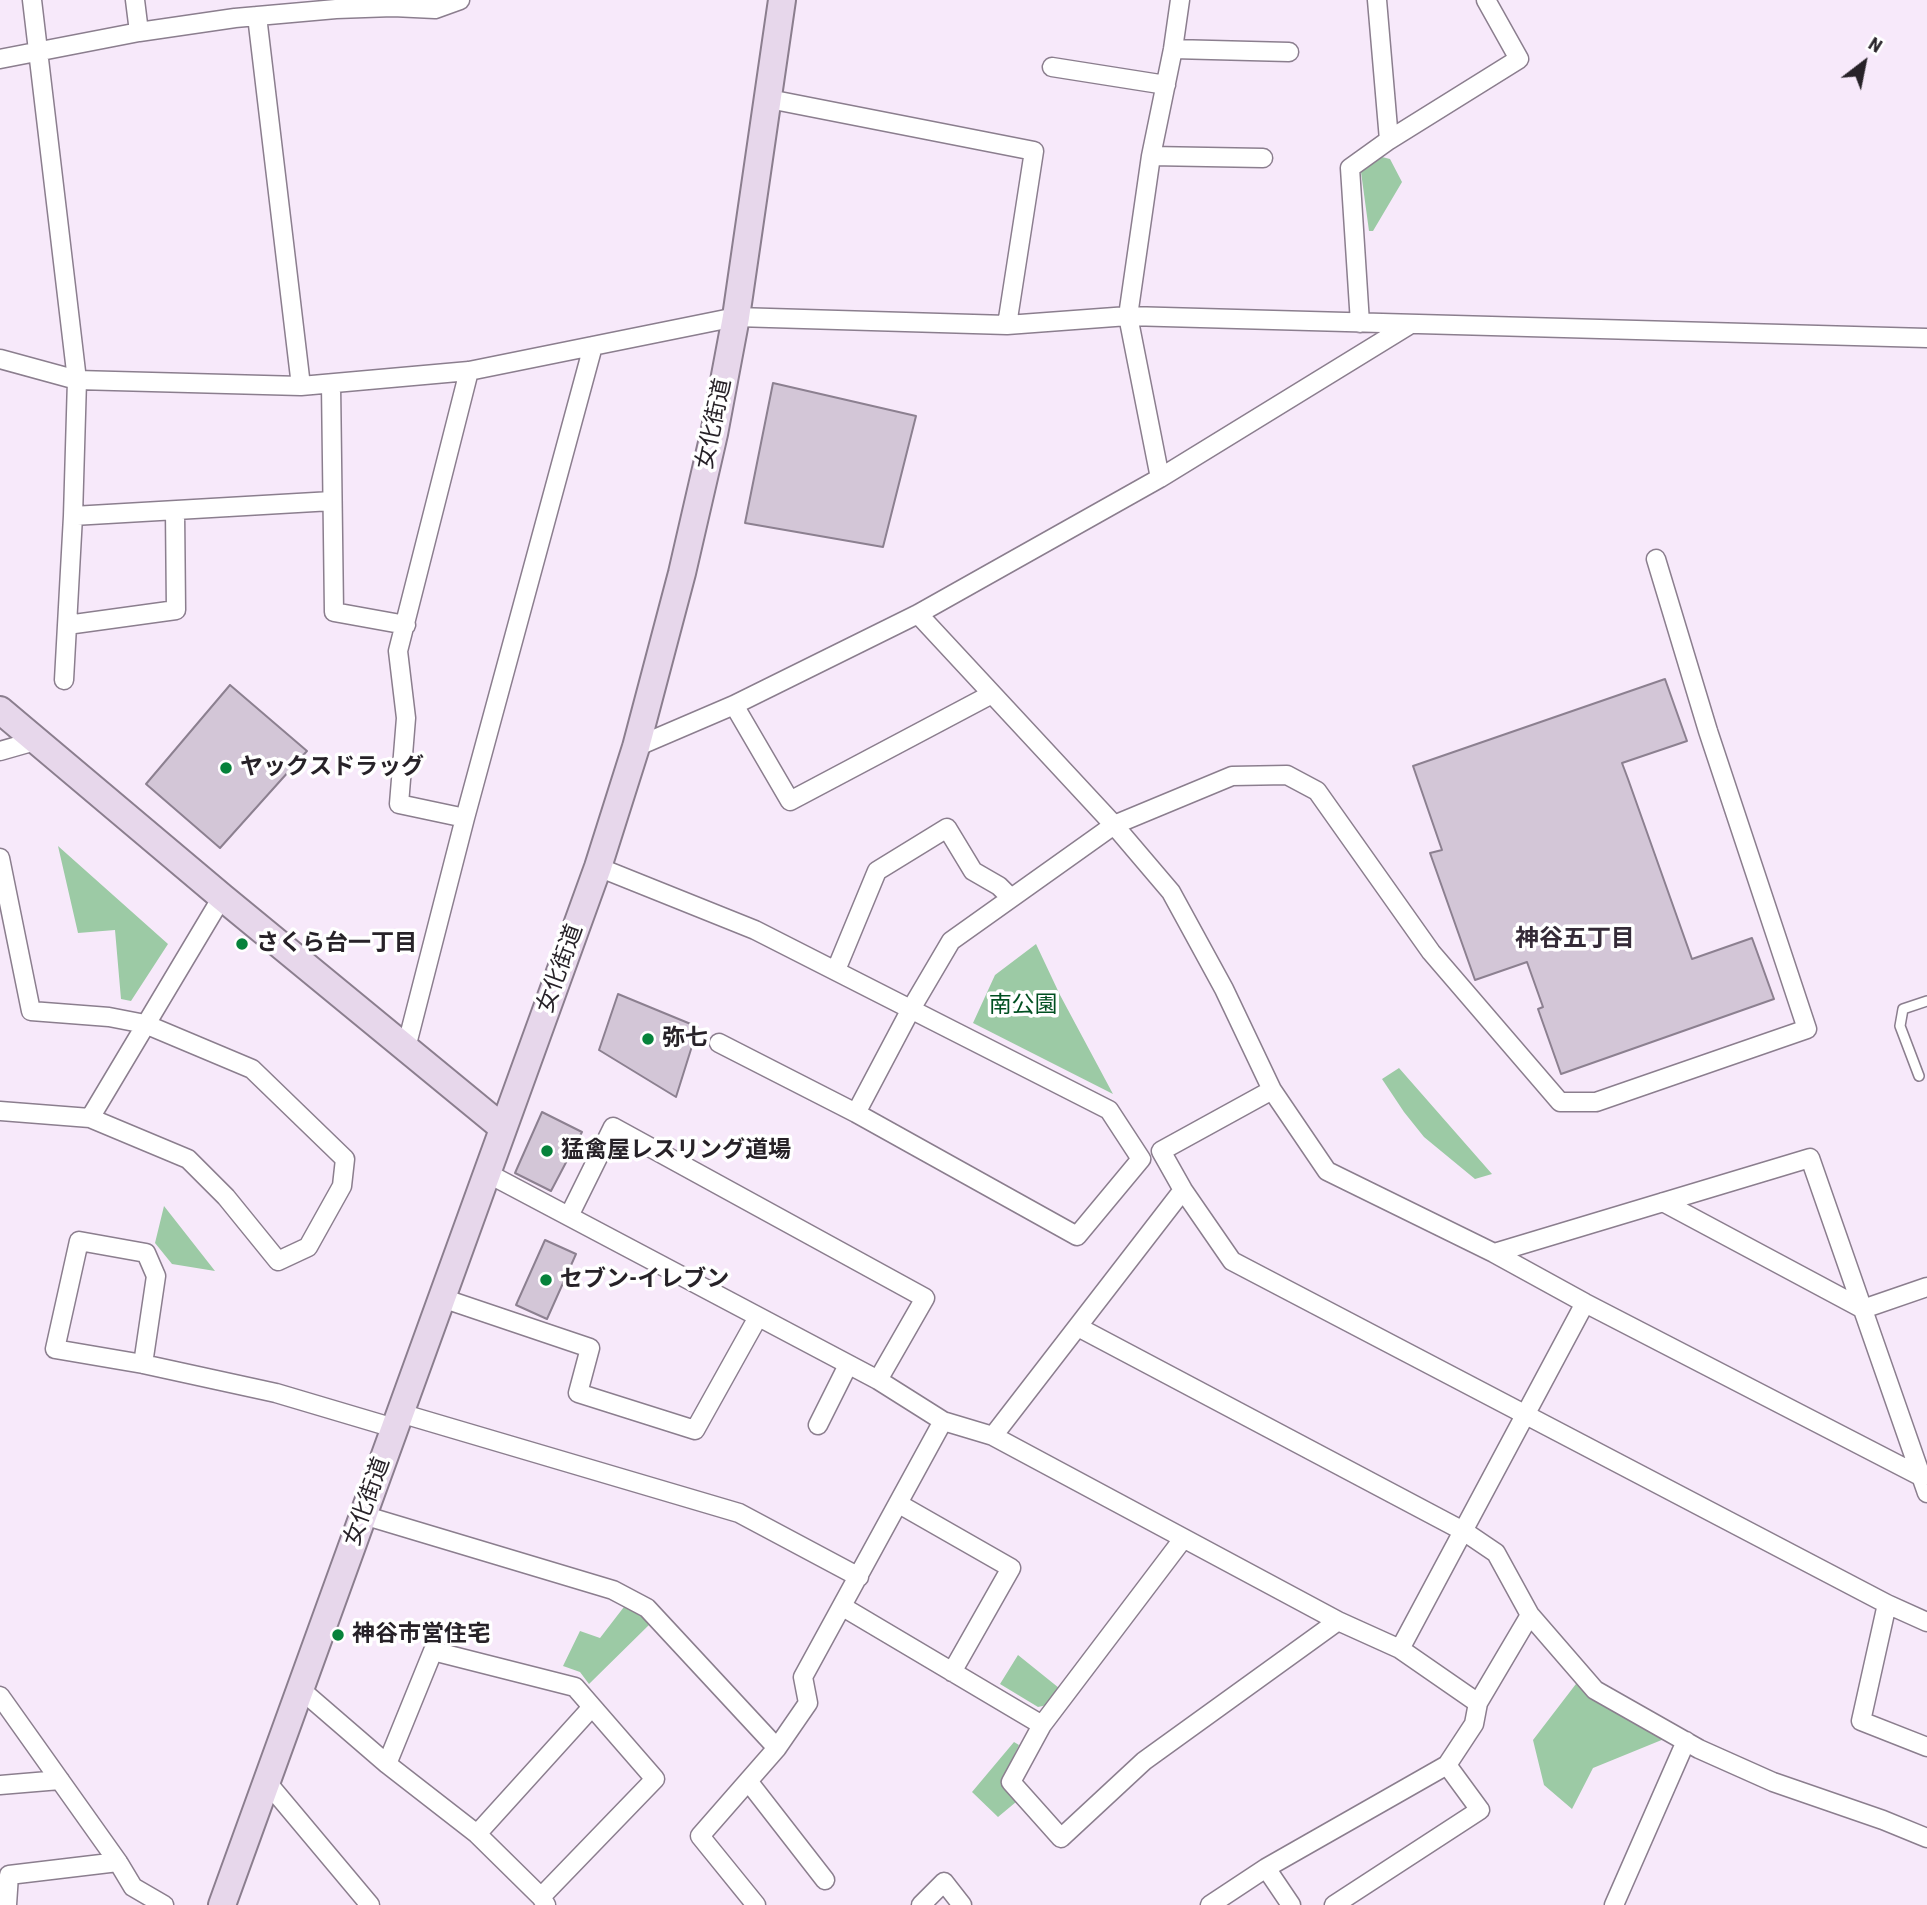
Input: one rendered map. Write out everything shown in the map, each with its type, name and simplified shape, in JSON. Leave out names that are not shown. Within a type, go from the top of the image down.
[{"type":"street","points":[[32,0],[77,380],[64,680]]},
{"type":"street","points":[[135,0],[139,32]]},
{"type":"street","points":[[0,59],[139,32],[234,9],[257,16],[336,4],[393,3],[435,9],[460,0]]},
{"type":"street","name":"女化街道","points":[[224,1904],[299,1688],[598,867],[636,747],[685,560],[714,434],[736,317],[782,0]]},
{"type":"street","points":[[1160,478],[1128,316],[1151,156],[1173,49],[1179,0]]},
{"type":"street","points":[[1377,0],[1388,140]]},
{"type":"street","points":[[1360,323],[1350,168],[1388,140],[1519,59],[1486,0]]},
{"type":"street","points":[[257,16],[301,386]]},
{"type":"street","points":[[1173,49],[1289,52]]},
{"type":"street","points":[[1052,67],[1166,85]]},
{"type":"street","points":[[769,99],[1034,151],[1007,325]]},
{"type":"street","points":[[1151,156],[1263,158]]},
{"type":"street","points":[[0,359],[77,380],[301,386],[469,372],[736,317],[1007,325],[1128,316],[1927,338]]},
{"type":"street","points":[[636,747],[734,705],[918,614],[1160,478],[1411,324]]},
{"type":"street","points":[[405,1048],[593,346]]},
{"type":"street","points":[[465,818],[399,804],[406,718],[398,650],[469,372]]},
{"type":"street","points":[[331,384],[334,612],[406,625]]},
{"type":"street","points":[[73,516],[332,501]]},
{"type":"street","points":[[67,625],[176,610],[175,511]]},
{"type":"street","points":[[856,1114],[911,1009],[951,941],[1114,825],[1232,776],[1287,775],[1317,791],[1432,952],[1560,1102],[1596,1102],[1807,1030],[1708,731],[1656,559]]},
{"type":"street","points":[[918,614],[1114,825],[1171,892],[1224,989],[1272,1090],[1327,1171],[1494,1253],[1925,1485]]},
{"type":"street","points":[[734,705],[790,801],[992,694]]},
{"type":"street","points":[[0,710],[503,1128]]},
{"type":"street","points":[[0,751],[35,741]]},
{"type":"street","points":[[836,970],[877,871],[947,828],[973,871],[999,886],[1011,898]]},
{"type":"street","points":[[0,858],[32,1011],[109,1017],[145,1024],[252,1069],[345,1159],[342,1185],[308,1247],[278,1261],[226,1197],[188,1159],[90,1118],[0,1111]]},
{"type":"street","points":[[598,867],[755,930],[1109,1110],[1141,1159],[1077,1237],[856,1114],[719,1043]]},
{"type":"street","points":[[90,1118],[222,897]]},
{"type":"street","points":[[1272,1090],[1161,1151],[1183,1190],[1232,1261],[1887,1604],[1927,1622]]},
{"type":"street","points":[[569,1216],[613,1127],[925,1298],[878,1380]]},
{"type":"street","points":[[1494,1253],[1810,1158],[1925,1485]]},
{"type":"street","points":[[486,1172],[878,1380],[943,1422],[993,1436],[1338,1621],[1400,1650],[1478,1703]]},
{"type":"street","points":[[993,1436],[1183,1190]]},
{"type":"street","points":[[1663,1202],[1863,1309],[1927,1287]]},
{"type":"street","points":[[143,1364],[156,1276],[146,1253],[79,1241],[55,1349],[143,1364],[397,1421],[739,1513],[859,1577]]},
{"type":"street","points":[[442,1298],[590,1348],[578,1393],[695,1430],[758,1317]]},
{"type":"street","points":[[1400,1650],[1585,1303]]},
{"type":"street","points":[[1078,1327],[1465,1532],[1496,1553],[1530,1615],[1595,1690],[1686,1741],[1773,1782],[1927,1838]]},
{"type":"street","points":[[818,1425],[848,1365]]},
{"type":"street","points":[[756,1905],[700,1836],[777,1748],[808,1703],[803,1678],[943,1422]]},
{"type":"street","points":[[898,1504],[1011,1568],[952,1672]]},
{"type":"street","points":[[363,1516],[613,1590],[647,1608],[777,1748]]},
{"type":"street","points":[[1183,1539],[1042,1725],[1012,1782],[1061,1838],[1144,1761],[1338,1621]]},
{"type":"street","points":[[1887,1604],[1861,1721],[1927,1747]]},
{"type":"street","points":[[843,1607],[1042,1725]]},
{"type":"street","points":[[1210,1905],[1266,1868],[1447,1765],[1474,1724],[1478,1703],[1530,1615]]},
{"type":"street","points":[[299,1688],[387,1764],[477,1834],[544,1901],[655,1779],[575,1687],[433,1651],[387,1764]]},
{"type":"street","points":[[0,1696],[118,1862],[132,1887],[164,1905]]},
{"type":"street","points":[[477,1834],[592,1707]]},
{"type":"street","points":[[0,1726],[20,1724]]},
{"type":"street","points":[[1614,1905],[1686,1741]]},
{"type":"street","points":[[1334,1905],[1480,1810],[1447,1765]]},
{"type":"street","points":[[0,1785],[60,1780]]},
{"type":"street","points":[[266,1781],[370,1905]]},
{"type":"street","points":[[748,1781],[825,1880]]},
{"type":"street","points":[[7,1905],[9,1875],[118,1862]]},
{"type":"street","points":[[1266,1868],[1291,1905]]},
{"type":"street","points":[[920,1905],[944,1882],[962,1905]]},
{"type":"lane","points":[[1919,1076],[1900,1026],[1903,1009],[1927,1000]]},
{"type":"green space","points":[[1382,157],[1390,159],[1402,182],[1373,231],[1369,231],[1361,172]]},
{"type":"green space","points":[[58,846],[168,944],[131,1001],[121,999],[115,930],[78,933]]},
{"type":"green space","name":"南公園","points":[[1036,944],[1113,1094],[973,1023],[995,975]]},
{"type":"green space","points":[[1399,1068],[1492,1174],[1475,1179],[1424,1137],[1382,1079]]},
{"type":"green space","points":[[164,1206],[215,1271],[172,1264],[155,1243]]},
{"type":"green space","points":[[627,1603],[651,1623],[589,1684],[580,1672],[563,1666],[580,1631],[600,1638]]},
{"type":"green space","points":[[1018,1655],[1059,1688],[1047,1705],[1038,1707],[1000,1684]]},
{"type":"green space","points":[[1579,1680],[1669,1737],[1593,1768],[1572,1809],[1544,1785],[1533,1740]]},
{"type":"green space","points":[[1014,1742],[1019,1745],[1006,1772],[1006,1784],[1016,1802],[998,1817],[972,1792]]},
{"type":"building","points":[[773,383],[916,416],[883,547],[745,523]]},
{"type":"building","points":[[1665,679],[1687,741],[1622,763],[1692,959],[1752,938],[1774,999],[1561,1074],[1538,1009],[1543,1007],[1527,962],[1475,980],[1430,853],[1442,850],[1413,766]]},
{"type":"building","name":"ヤックスドラッグ","points":[[230,685],[307,751],[220,848],[146,784]]},
{"type":"building","name":"弥七","points":[[618,994],[698,1027],[676,1097],[599,1050]]},
{"type":"building","points":[[542,1112],[582,1132],[551,1191],[515,1173]]},
{"type":"building","name":"セブン-イレブン","points":[[545,1240],[576,1254],[547,1319],[516,1305]]},
{"type":"place","name":"ヤックスドラッグ","points":[[226,768]]},
{"type":"place","name":"さくら台一丁目","points":[[242,944]]},
{"type":"place","name":"弥七","points":[[648,1039]]},
{"type":"place","name":"猛禽屋レスリング道場","points":[[547,1151]]},
{"type":"place","name":"セブン-イレブン","points":[[546,1280]]},
{"type":"place","name":"神谷市営住宅","points":[[338,1635]]},
{"type":"district","name":"神谷五丁目","points":[[1575,940]]}]
